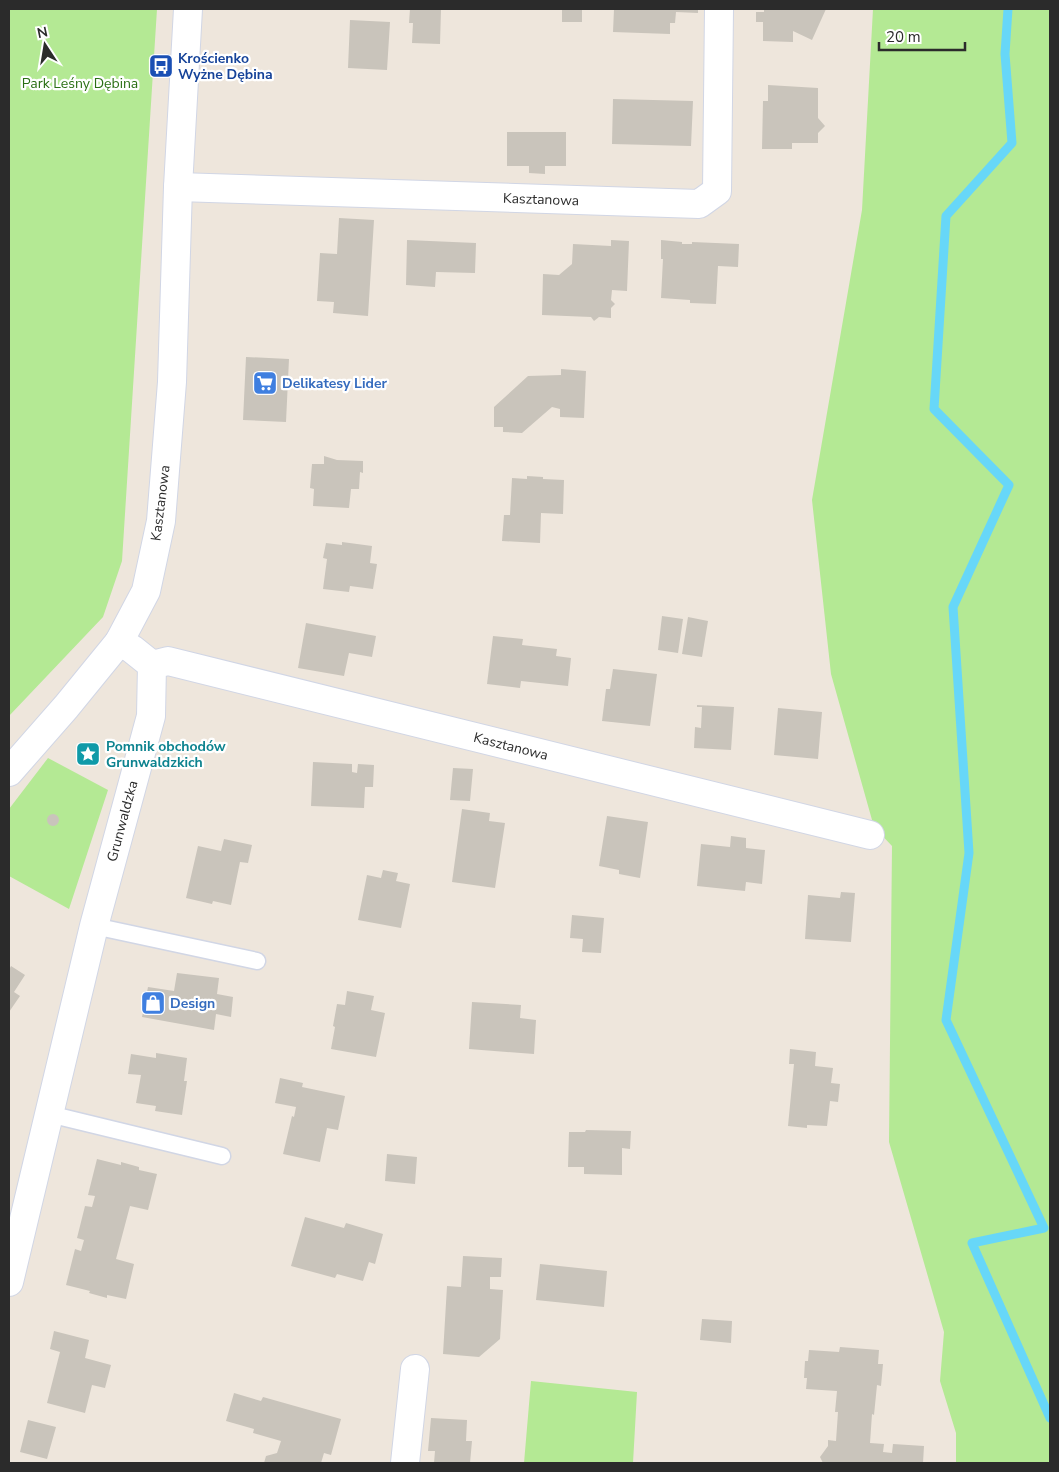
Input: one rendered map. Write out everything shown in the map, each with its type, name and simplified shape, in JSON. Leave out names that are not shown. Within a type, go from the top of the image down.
[{"type":"street","name":"Kasztanowa","points":[[9,772],[66,707],[119,642],[146,592],[161,521],[172,382],[178,187],[188,9]]},
{"type":"street","name":"Kasztanowa","points":[[178,187],[699,204],[717,191],[719,9]]},
{"type":"street","points":[[119,642],[132,649],[152,665]]},
{"type":"street","name":"Kasztanowa","points":[[152,665],[168,661],[870,835]]},
{"type":"street","name":"Grunwaldzka","points":[[9,1282],[94,926],[152,716],[152,665]]},
{"type":"street","points":[[405,1463],[415,1369]]},
{"type":"lane","points":[[94,926],[256,962]]},
{"type":"lane","points":[[49,1114],[222,1156]]},
{"type":"green space","name":"Park Leśny Dębina","points":[[9,9],[157,9],[122,561],[103,617],[9,716]]},
{"type":"green space","points":[[873,9],[1050,9],[1050,1463],[956,1463],[956,1433],[940,1381],[944,1332],[889,1142],[892,846],[874,827],[831,674],[812,500],[862,210]]},
{"type":"green space","points":[[48,758],[108,790],[69,909],[9,876],[9,809]]},
{"type":"green space","points":[[531,1381],[637,1392],[633,1463],[524,1463]]},
{"type":"building","points":[[410,9],[441,9],[440,44],[412,43],[413,23],[409,23]]},
{"type":"building","points":[[562,9],[582,9],[582,22],[562,22]]},
{"type":"building","points":[[614,9],[698,9],[698,13],[676,12],[675,23],[670,23],[670,34],[613,32]]},
{"type":"building","points":[[764,9],[826,9],[812,40],[793,31],[793,42],[763,41],[763,22],[756,22],[756,12],[764,12]]},
{"type":"building","points":[[350,20],[390,22],[387,70],[348,68]]},
{"type":"building","points":[[768,85],[818,88],[818,118],[825,126],[818,133],[818,143],[792,143],[792,149],[762,149],[763,101],[768,101]]},
{"type":"building","points":[[613,99],[693,101],[691,146],[612,144]]},
{"type":"building","points":[[507,132],[566,132],[566,166],[545,166],[545,174],[529,173],[529,166],[507,166]]},
{"type":"building","points":[[339,218],[374,220],[368,316],[333,313],[334,302],[317,301],[320,253],[337,254]]},
{"type":"building","points":[[407,240],[476,243],[475,273],[436,272],[435,287],[406,285]]},
{"type":"building","points":[[611,240],[629,241],[627,291],[612,290],[611,300],[615,304],[611,308],[611,318],[599,317],[594,321],[591,317],[542,315],[543,274],[559,275],[572,264],[573,244],[611,246]]},
{"type":"building","points":[[661,240],[682,242],[682,244],[692,244],[692,242],[739,244],[738,267],[718,266],[716,304],[690,303],[690,300],[661,298],[663,259],[661,259]]},
{"type":"building","points":[[246,357],[289,359],[286,422],[243,420]]},
{"type":"building","points":[[561,369],[586,371],[584,418],[560,417],[560,409],[552,407],[522,433],[503,432],[503,427],[494,427],[494,407],[528,376],[561,375]]},
{"type":"building","points":[[324,456],[337,460],[363,461],[363,473],[360,472],[359,489],[351,489],[349,508],[313,506],[314,489],[310,488],[312,464],[324,464]]},
{"type":"building","points":[[527,476],[564,480],[563,514],[541,513],[540,543],[502,541],[504,515],[510,515],[512,478],[527,479]]},
{"type":"building","points":[[342,542],[372,546],[370,563],[377,564],[373,589],[350,586],[349,592],[323,589],[327,559],[323,558],[326,543],[342,545]]},
{"type":"building","points":[[662,616],[683,619],[678,653],[658,650]]},
{"type":"building","points":[[688,617],[708,621],[702,657],[682,654]]},
{"type":"building","points":[[306,623],[376,636],[372,657],[349,653],[344,676],[298,668]]},
{"type":"building","points":[[493,636],[523,639],[522,645],[557,649],[556,656],[571,658],[568,686],[521,681],[520,688],[487,684]]},
{"type":"building","points":[[613,669],[657,674],[650,726],[602,721],[606,689],[610,689]]},
{"type":"building","points":[[697,705],[734,707],[731,750],[694,748],[695,727],[701,728],[702,707],[697,707]]},
{"type":"building","points":[[778,708],[822,712],[818,759],[774,755]]},
{"type":"building","points":[[313,762],[352,764],[352,772],[357,773],[358,764],[374,765],[373,787],[365,787],[364,808],[311,806]]},
{"type":"building","points":[[453,768],[473,769],[470,801],[450,800]]},
{"type":"building","points":[[462,809],[490,813],[489,821],[505,823],[495,888],[452,882]]},
{"type":"building","points":[[55,814],[58,815],[58,825],[51,826],[48,825],[47,818],[48,815]]},
{"type":"building","points":[[607,816],[648,822],[640,878],[619,874],[619,870],[599,866]]},
{"type":"building","points":[[731,836],[746,838],[746,848],[765,850],[762,884],[746,882],[745,891],[697,886],[701,844],[730,847]]},
{"type":"building","points":[[224,839],[252,845],[248,863],[240,862],[231,905],[213,901],[212,904],[186,898],[198,846],[221,851]]},
{"type":"building","points":[[383,870],[398,873],[396,881],[410,884],[401,928],[358,920],[367,875],[381,878]]},
{"type":"building","points":[[841,892],[855,893],[851,942],[805,939],[808,895],[840,898]]},
{"type":"building","points":[[572,915],[604,918],[601,953],[582,952],[583,939],[570,938]]},
{"type":"building","points":[[11,966],[25,975],[14,992],[20,996],[9,1012],[9,970]]},
{"type":"building","points":[[177,973],[219,978],[217,994],[233,997],[231,1017],[216,1014],[214,1030],[142,1017],[148,987],[174,991]]},
{"type":"building","points":[[347,991],[374,996],[371,1010],[385,1013],[376,1057],[331,1049],[337,1004],[345,1005]]},
{"type":"building","points":[[472,1002],[521,1005],[520,1018],[536,1020],[534,1054],[469,1049]]},
{"type":"building","points":[[790,1049],[816,1052],[815,1066],[833,1068],[831,1083],[840,1084],[838,1102],[830,1101],[827,1126],[807,1125],[807,1128],[788,1126],[794,1064],[789,1064]]},
{"type":"building","points":[[156,1053],[187,1058],[184,1081],[187,1081],[182,1115],[155,1111],[156,1106],[136,1103],[141,1075],[128,1074],[131,1054],[156,1058]]},
{"type":"building","points":[[280,1078],[303,1083],[302,1087],[345,1096],[338,1130],[327,1128],[320,1162],[283,1154],[296,1107],[275,1103]]},
{"type":"building","points":[[586,1130],[631,1131],[630,1149],[622,1148],[622,1175],[584,1174],[584,1167],[568,1167],[569,1132],[585,1132]]},
{"type":"building","points":[[387,1154],[417,1157],[415,1184],[385,1181]]},
{"type":"building","points":[[97,1159],[121,1165],[121,1162],[139,1167],[139,1170],[157,1174],[148,1210],[130,1206],[116,1259],[134,1264],[126,1299],[107,1295],[107,1298],[89,1293],[90,1291],[66,1285],[75,1249],[81,1251],[84,1240],[77,1238],[85,1206],[92,1207],[95,1196],[88,1195]]},
{"type":"building","points":[[305,1217],[344,1228],[346,1223],[383,1234],[375,1264],[369,1262],[363,1281],[337,1274],[335,1278],[291,1266]]},
{"type":"building","points":[[463,1256],[502,1258],[501,1277],[490,1277],[490,1289],[503,1290],[500,1339],[479,1357],[443,1354],[447,1286],[461,1287]]},
{"type":"building","points":[[540,1264],[607,1271],[604,1307],[536,1300]]},
{"type":"building","points":[[702,1319],[732,1321],[731,1343],[700,1340]]},
{"type":"building","points":[[54,1331],[89,1340],[85,1358],[111,1365],[105,1388],[92,1385],[85,1413],[47,1403],[60,1352],[50,1349]]},
{"type":"building","points":[[840,1347],[879,1350],[878,1364],[883,1364],[881,1386],[877,1385],[870,1443],[884,1444],[883,1452],[892,1453],[893,1444],[924,1446],[923,1463],[823,1463],[820,1457],[828,1446],[828,1440],[836,1441],[838,1412],[835,1412],[837,1391],[806,1389],[807,1378],[804,1378],[805,1361],[808,1361],[809,1350],[839,1352]]},
{"type":"building","points":[[234,1393],[261,1401],[263,1397],[341,1419],[331,1455],[324,1453],[321,1463],[264,1463],[266,1456],[277,1453],[281,1441],[253,1433],[254,1429],[226,1421]]},
{"type":"building","points":[[431,1418],[467,1420],[466,1441],[472,1441],[470,1463],[434,1463],[435,1451],[428,1451]]},
{"type":"building","points":[[28,1420],[56,1427],[47,1459],[20,1452]]},
{"type":"waterway","points":[[1008,9],[1005,54],[1012,143],[946,216],[934,409],[1009,485],[953,607],[969,853],[946,1020],[1044,1228],[972,1243],[1050,1418]]},
{"type":"place","name":"Krościenko Wyżne Dębina","points":[[161,66]]},
{"type":"place","name":"Delikatesy Lider","points":[[265,383]]},
{"type":"place","name":"Pomnik obchodów Grunwaldzkich","points":[[88,754]]},
{"type":"place","name":"Design","points":[[153,1003]]}]
